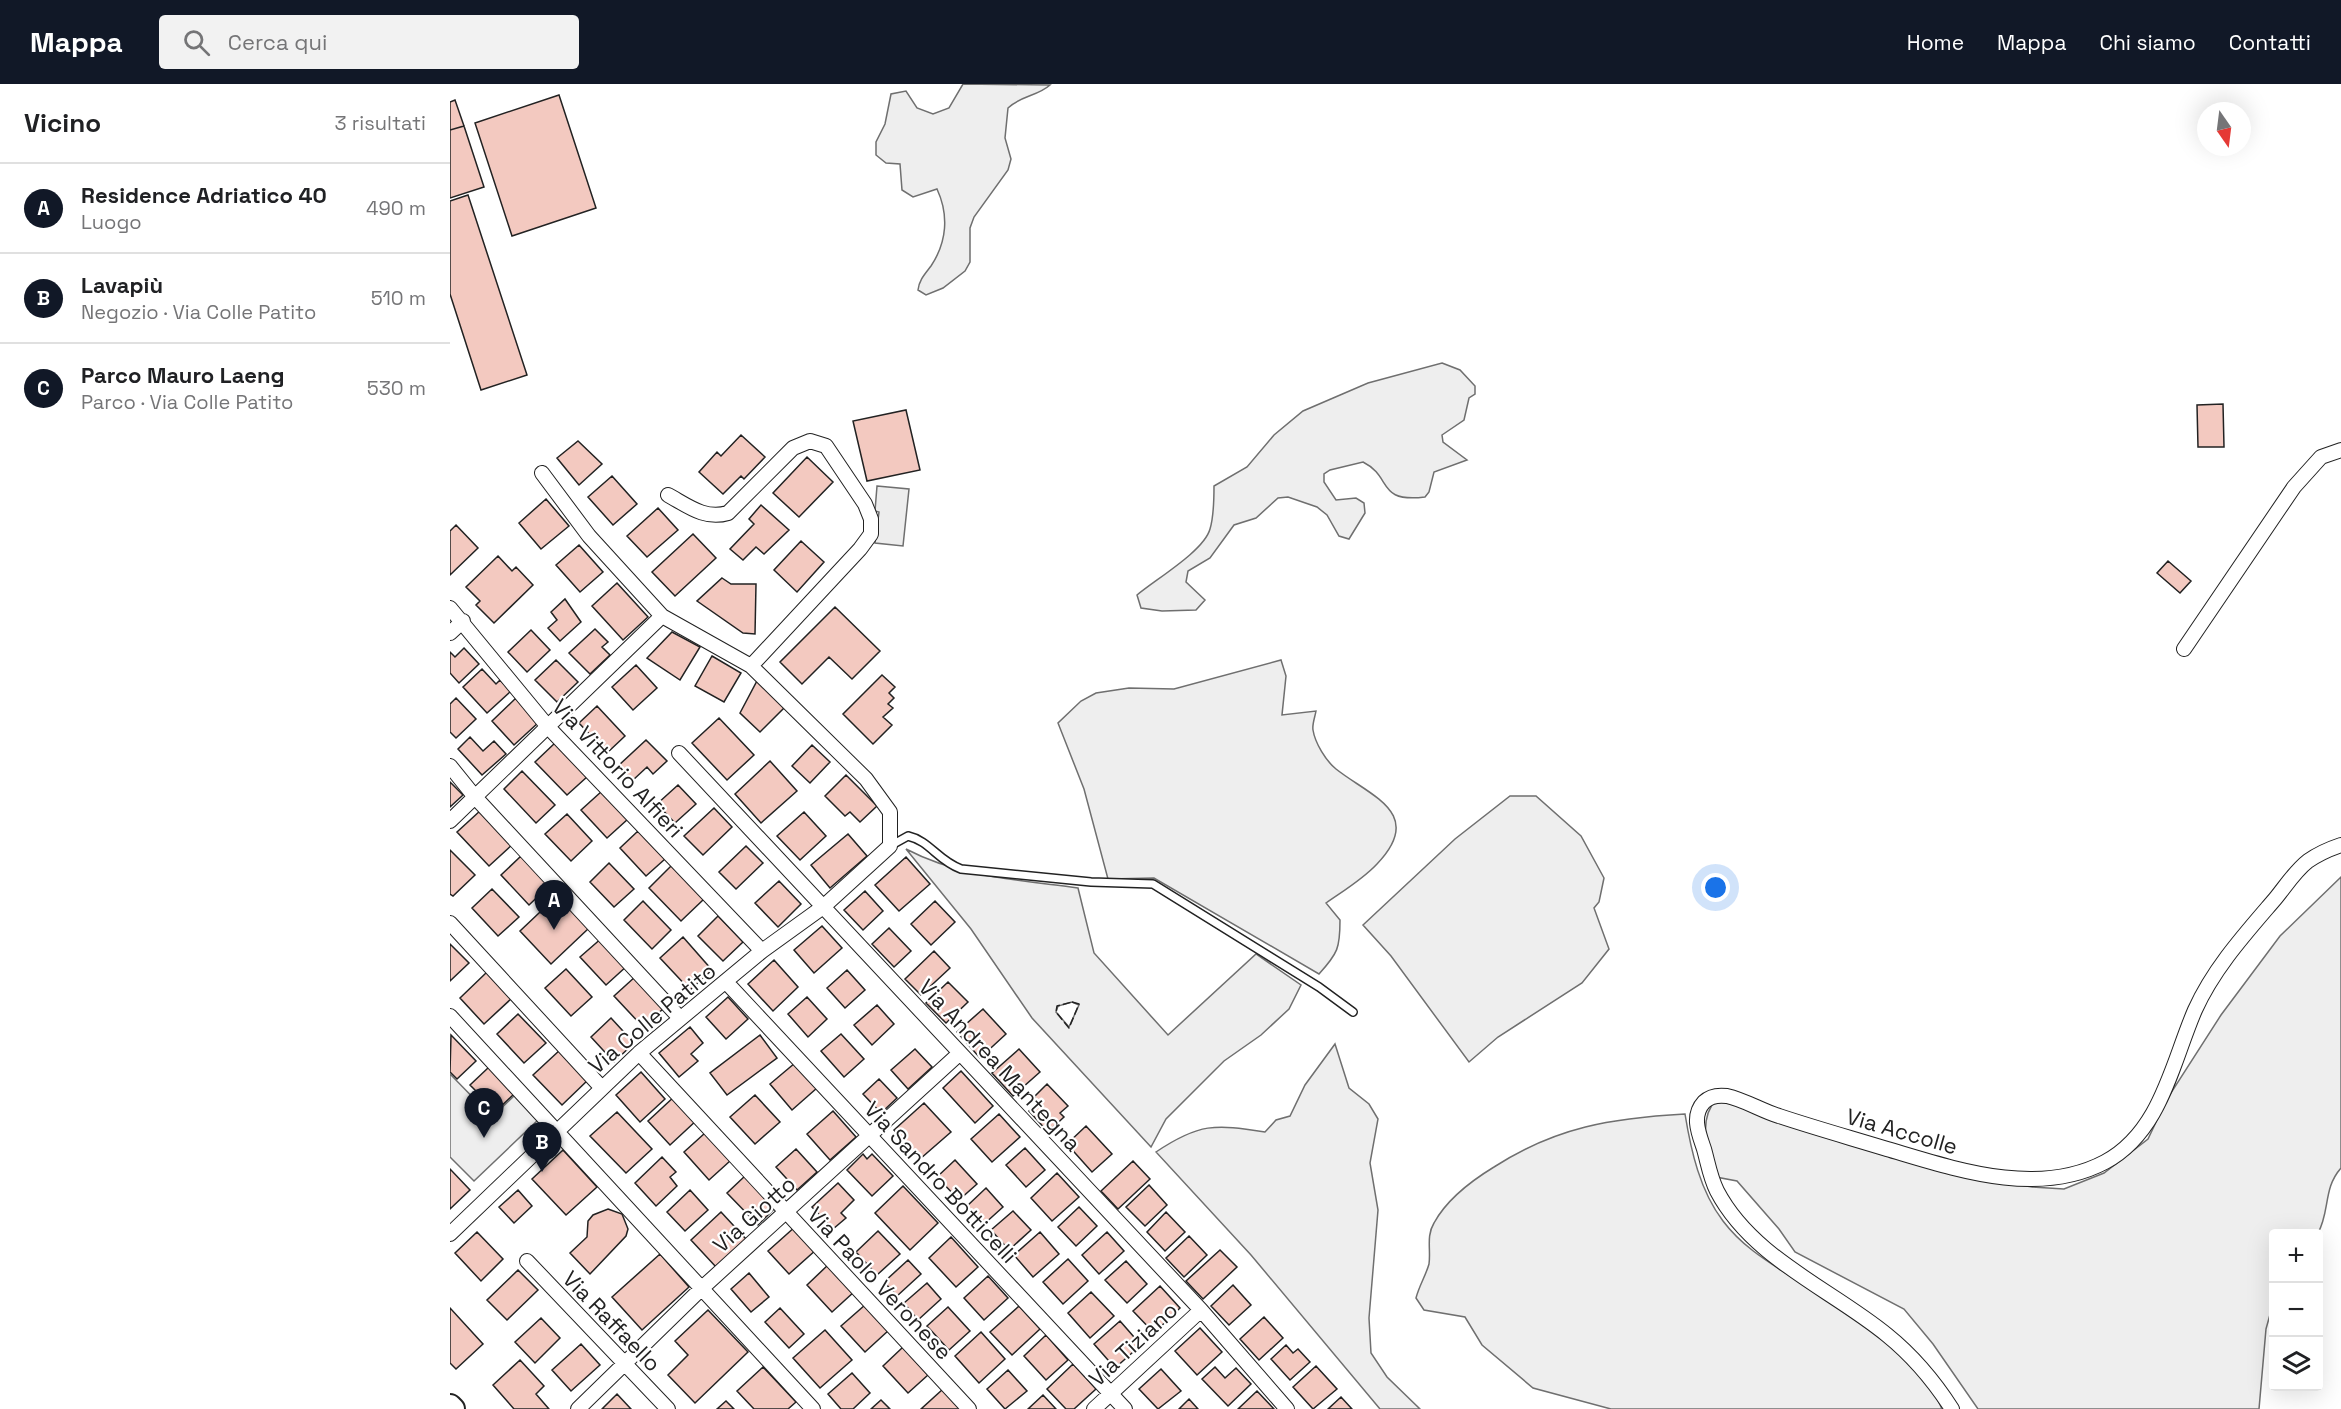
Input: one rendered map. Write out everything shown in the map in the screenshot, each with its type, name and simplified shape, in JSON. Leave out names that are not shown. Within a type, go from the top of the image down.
[{"type":"street","points":[[668,495],[701,513],[715,517],[728,513],[793,448],[810,441],[826,446],[865,504],[871,519],[871,534],[860,549],[751,666]]},
{"type":"street","points":[[2184,649],[2294,487],[2321,457],[2341,450]]},
{"type":"street","points":[[542,473],[589,536],[662,616],[751,666],[866,779],[890,812],[890,846]]},
{"type":"street","name":"Via Vittorio Alfieri","points":[[450,608],[549,728],[762,951]]},
{"type":"street","points":[[450,821],[549,728],[662,616]]},
{"type":"street","points":[[450,633],[463,621]]},
{"type":"street","name":"Via Andrea Mantegna","points":[[679,753],[1201,1310],[1287,1409]]},
{"type":"street","points":[[450,766],[475,797],[680,1017]]},
{"type":"street","name":"Via Accolle","points":[[1952,1409],[1929,1376],[1904,1349],[1869,1321],[1783,1263],[1726,1206],[1713,1183],[1698,1136],[1696,1123],[1701,1105],[1714,1096],[1729,1097],[1802,1124],[1977,1174],[2036,1178],[2068,1175],[2088,1169],[2118,1154],[2144,1128],[2176,1065],[2202,997],[2240,940],[2303,865],[2320,853],[2341,845]]},
{"type":"street","name":"Via Colle Patito","points":[[450,1234],[554,1131],[639,1053],[680,1017],[727,983],[762,951],[823,907],[890,846]]},
{"type":"street","points":[[450,923],[601,1087]]},
{"type":"street","name":"Via Sandro Botticelli","points":[[727,983],[1125,1409]]},
{"type":"street","points":[[450,1016],[813,1409]]},
{"type":"street","name":"Via Paolo Veronese","points":[[639,1053],[969,1409]]},
{"type":"street","name":"Via Giotto","points":[[578,1409],[702,1289],[960,1053]]},
{"type":"street","name":"Via Raffaello","points":[[527,1261],[668,1409]]},
{"type":"street","name":"Via Tiziano","points":[[1094,1409],[1201,1310]]},
{"type":"lane","points":[[890,846],[908,836],[919,838],[945,863],[961,869],[1091,882],[1153,884],[1300,975],[1353,1012]]},
{"type":"shaded area","points":[[963,84],[1050,85],[1008,108],[1005,138],[1011,159],[1008,170],[974,217],[970,228],[970,262],[965,271],[943,288],[926,295],[918,290],[921,280],[936,257],[943,238],[945,218],[941,199],[937,189],[913,197],[902,190],[900,164],[886,163],[876,155],[876,142],[885,124],[891,94],[906,91],[917,108],[933,114],[949,108]]},
{"type":"shaded area","points":[[1442,363],[1460,370],[1475,386],[1475,394],[1469,398],[1464,420],[1442,435],[1443,442],[1467,460],[1434,472],[1429,492],[1425,497],[1409,498],[1392,493],[1372,468],[1363,462],[1330,470],[1324,474],[1324,482],[1336,500],[1356,498],[1364,503],[1365,513],[1349,539],[1339,536],[1327,515],[1317,507],[1288,497],[1278,498],[1256,518],[1234,525],[1210,558],[1188,571],[1186,582],[1205,600],[1196,610],[1162,611],[1141,608],[1137,595],[1189,555],[1206,537],[1212,519],[1214,486],[1247,467],[1274,435],[1303,411],[1368,383]]},
{"type":"shaded area","points":[[877,486],[909,489],[903,546],[875,543],[879,512],[875,511]]},
{"type":"shaded area","points":[[1281,660],[1286,676],[1282,715],[1316,711],[1313,730],[1325,757],[1332,766],[1377,797],[1395,819],[1396,831],[1391,846],[1377,864],[1326,903],[1340,920],[1339,937],[1337,950],[1319,974],[1154,878],[1108,879],[1084,789],[1058,723],[1081,701],[1096,693],[1129,688],[1174,689]]},
{"type":"shaded area","points":[[1510,796],[1536,796],[1581,836],[1604,878],[1599,902],[1594,908],[1609,949],[1582,983],[1498,1037],[1469,1062],[1391,956],[1363,925],[1455,839]]},
{"type":"shaded area","points":[[906,849],[968,872],[1078,888],[1094,953],[1168,1035],[1256,954],[1301,985],[1289,1009],[1261,1035],[1224,1061],[1166,1119],[1151,1147],[1032,1018],[971,929]],"holes":[[[1072,1002],[1079,1005],[1069,1027],[1056,1012],[1058,1006]]]},
{"type":"shaded area","points":[[2341,877],[2341,1168],[2329,1192],[2320,1229],[2269,1229],[2269,1318],[2266,1329],[2259,1409],[1978,1409],[1933,1344],[1904,1309],[1795,1252],[1779,1229],[1737,1181],[1716,1177],[1706,1137],[1707,1117],[1716,1100],[1732,1099],[1947,1172],[2032,1187],[2064,1189],[2104,1173],[2148,1139],[2167,1099],[2221,1015],[2280,936]]},
{"type":"shaded area","points":[[1335,1044],[1349,1088],[1369,1104],[1378,1119],[1370,1163],[1378,1210],[1369,1318],[1371,1353],[1387,1377],[1420,1409],[1380,1409],[1251,1255],[1156,1152],[1184,1136],[1208,1128],[1220,1127],[1265,1132],[1276,1120],[1290,1116],[1305,1085]]},
{"type":"shaded area","points":[[450,1074],[492,1117],[515,1095],[539,1119],[474,1181],[450,1157]]},
{"type":"shaded area","points":[[1685,1114],[1702,1184],[1715,1209],[1730,1230],[1763,1258],[1877,1331],[1915,1366],[1930,1386],[1942,1409],[1611,1409],[1533,1388],[1482,1345],[1465,1317],[1424,1310],[1416,1298],[1429,1264],[1429,1238],[1432,1228],[1439,1214],[1453,1198],[1485,1172],[1540,1142],[1585,1127],[1633,1118]]},
{"type":"building","points":[[559,95],[596,208],[512,236],[475,123]]},
{"type":"building","points":[[455,100],[464,126],[450,130],[450,102]]},
{"type":"building","points":[[464,126],[484,187],[450,198],[450,130]]},
{"type":"building","points":[[468,195],[527,375],[481,390],[450,294],[450,201]]},
{"type":"building","points":[[2223,404],[2224,447],[2198,447],[2197,405]]},
{"type":"building","points":[[906,410],[920,470],[867,481],[853,421]]},
{"type":"building","points":[[741,435],[765,457],[744,479],[741,476],[723,494],[699,472],[717,452],[721,456]]},
{"type":"building","points":[[578,441],[602,464],[579,485],[557,458]]},
{"type":"building","points":[[807,457],[833,482],[799,517],[773,493]]},
{"type":"building","points":[[612,476],[637,504],[613,525],[588,497]]},
{"type":"building","points":[[546,499],[569,526],[541,549],[519,523]]},
{"type":"building","points":[[761,505],[789,530],[764,554],[756,547],[743,560],[730,549],[754,524],[749,519]]},
{"type":"building","points":[[658,508],[678,530],[647,557],[627,536]]},
{"type":"building","points":[[456,525],[478,548],[450,575],[450,531]]},
{"type":"building","points":[[693,534],[716,558],[675,596],[652,572]]},
{"type":"building","points":[[801,541],[824,562],[797,592],[774,570]]},
{"type":"building","points":[[579,545],[603,572],[580,592],[556,565]]},
{"type":"building","points":[[498,556],[512,571],[516,567],[533,585],[494,623],[476,605],[480,601],[466,587]]},
{"type":"building","points":[[2168,561],[2191,581],[2180,593],[2157,573]]},
{"type":"building","points":[[722,578],[731,584],[756,584],[755,634],[743,633],[697,601]]},
{"type":"building","points":[[617,583],[648,617],[623,640],[592,606]]},
{"type":"building","points":[[565,599],[581,622],[560,641],[548,628],[557,620],[551,612]]},
{"type":"building","points":[[835,607],[880,651],[852,679],[829,657],[802,684],[780,662]]},
{"type":"building","points":[[595,629],[608,642],[602,647],[610,655],[590,674],[569,653]]},
{"type":"building","points":[[531,630],[550,650],[527,672],[508,652]]},
{"type":"building","points":[[672,632],[700,647],[680,680],[647,658]]},
{"type":"building","points":[[464,648],[479,664],[459,683],[450,673],[450,652],[455,657]]},
{"type":"building","points":[[712,656],[741,673],[724,702],[695,686]]},
{"type":"building","points":[[556,660],[578,682],[557,702],[535,680]]},
{"type":"building","points":[[636,665],[657,688],[633,710],[612,687]]},
{"type":"building","points":[[482,669],[496,684],[500,680],[511,691],[487,713],[463,687]]},
{"type":"building","points":[[882,675],[895,687],[889,693],[894,698],[888,704],[893,708],[883,717],[892,725],[873,744],[843,714]]},
{"type":"building","points":[[758,679],[786,706],[760,732],[740,713]]},
{"type":"building","points":[[456,698],[476,719],[456,738],[450,732],[450,704]]},
{"type":"building","points":[[516,698],[539,722],[514,745],[492,721]]},
{"type":"building","points":[[597,706],[625,736],[607,753],[579,723]]},
{"type":"building","points":[[719,718],[754,755],[727,780],[692,743]]},
{"type":"building","points":[[470,737],[483,751],[494,741],[506,754],[482,775],[458,749]]},
{"type":"building","points":[[646,740],[667,761],[653,774],[647,767],[632,781],[618,766]]},
{"type":"building","points":[[556,742],[588,776],[567,795],[535,762]]},
{"type":"building","points":[[812,745],[830,762],[810,783],[792,766]]},
{"type":"building","points":[[770,761],[797,791],[761,823],[735,794]]},
{"type":"building","points":[[522,771],[555,805],[536,823],[504,789]]},
{"type":"building","points":[[846,775],[877,806],[860,822],[850,812],[845,816],[825,796]]},
{"type":"building","points":[[450,782],[463,795],[450,807]]},
{"type":"building","points":[[678,785],[696,804],[675,823],[657,804]]},
{"type":"building","points":[[602,791],[628,819],[607,838],[581,810]]},
{"type":"building","points":[[714,808],[732,827],[703,855],[684,836]]},
{"type":"building","points":[[481,810],[513,844],[489,866],[457,832]]},
{"type":"building","points":[[804,812],[826,836],[800,860],[777,836]]},
{"type":"building","points":[[567,814],[592,841],[571,861],[545,834]]},
{"type":"building","points":[[638,831],[665,859],[646,876],[620,848]]},
{"type":"building","points":[[848,834],[867,856],[830,888],[811,865]]},
{"type":"building","points":[[746,846],[763,863],[736,889],[719,872]]},
{"type":"building","points":[[450,850],[475,875],[453,896],[450,894]]},
{"type":"building","points":[[521,856],[549,886],[529,905],[501,875]]},
{"type":"building","points":[[906,857],[930,884],[899,911],[875,885]]},
{"type":"building","points":[[609,863],[634,889],[614,907],[590,882]]},
{"type":"building","points":[[672,865],[704,899],[681,921],[649,888]]},
{"type":"building","points":[[779,881],[801,904],[778,927],[755,903]]},
{"type":"building","points":[[492,889],[519,917],[498,936],[472,908]]},
{"type":"building","points":[[865,891],[883,911],[863,930],[844,910]]},
{"type":"building","points":[[558,895],[589,928],[551,964],[520,931]]},
{"type":"building","points":[[643,901],[671,930],[652,949],[624,920]]},
{"type":"building","points":[[935,901],[955,922],[931,945],[911,924]]},
{"type":"building","points":[[718,916],[743,942],[723,961],[698,936]]},
{"type":"building","points":[[822,926],[842,948],[814,973],[794,950]]},
{"type":"building","points":[[889,928],[911,951],[894,967],[872,944]]},
{"type":"building","points":[[603,937],[628,965],[606,985],[580,957]]},
{"type":"building","points":[[683,937],[712,970],[690,990],[660,958]]},
{"type":"building","points":[[450,944],[469,963],[450,981]]},
{"type":"building","points":[[934,951],[950,968],[921,995],[905,979]]},
{"type":"building","points":[[774,960],[798,987],[773,1011],[748,984]]},
{"type":"building","points":[[566,969],[592,997],[571,1016],[545,988]]},
{"type":"building","points":[[847,970],[865,990],[845,1008],[827,988]]},
{"type":"building","points":[[487,972],[512,998],[484,1024],[460,998]]},
{"type":"building","points":[[636,976],[664,1008],[643,1027],[614,996]]},
{"type":"building","points":[[948,982],[968,1002],[946,1023],[926,1003]]},
{"type":"building","points":[[728,997],[748,1019],[726,1039],[706,1017]]},
{"type":"building","points":[[807,997],[827,1019],[808,1037],[788,1014]]},
{"type":"building","points":[[877,1005],[894,1024],[872,1045],[854,1025]]},
{"type":"building","points":[[983,1009],[1006,1034],[980,1058],[957,1032]]},
{"type":"building","points":[[518,1014],[546,1043],[524,1063],[497,1034]]},
{"type":"building","points":[[611,1018],[634,1043],[614,1062],[591,1037]]},
{"type":"building","points":[[690,1027],[703,1043],[691,1054],[698,1061],[679,1077],[659,1053]]},
{"type":"building","points":[[841,1034],[864,1059],[844,1077],[821,1051]]},
{"type":"building","points":[[451,1035],[476,1061],[457,1079],[450,1072]]},
{"type":"building","points":[[760,1035],[777,1058],[727,1095],[710,1073]]},
{"type":"building","points":[[561,1049],[589,1079],[562,1105],[533,1075]]},
{"type":"building","points":[[915,1049],[932,1067],[908,1089],[891,1070]]},
{"type":"building","points":[[1019,1049],[1040,1072],[1013,1096],[992,1073]]},
{"type":"building","points":[[795,1063],[817,1088],[792,1110],[770,1084]]},
{"type":"building","points":[[489,1067],[514,1094],[496,1111],[470,1085]]},
{"type":"building","points":[[961,1071],[993,1106],[975,1123],[943,1088]]},
{"type":"building","points":[[641,1072],[665,1099],[640,1122],[616,1095]]},
{"type":"building","points":[[879,1079],[897,1098],[881,1113],[863,1094]]},
{"type":"building","points":[[1047,1084],[1068,1106],[1060,1113],[1064,1117],[1048,1132],[1029,1111],[1039,1102],[1034,1097]]},
{"type":"building","points":[[676,1095],[698,1119],[670,1145],[648,1121]]},
{"type":"building","points":[[755,1095],[780,1122],[755,1144],[730,1117]]},
{"type":"building","points":[[924,1103],[951,1132],[920,1159],[894,1130]]},
{"type":"building","points":[[833,1111],[856,1137],[830,1160],[807,1134]]},
{"type":"building","points":[[617,1112],[652,1149],[626,1173],[590,1136]]},
{"type":"building","points":[[999,1114],[1020,1137],[992,1162],[971,1139]]},
{"type":"building","points":[[1086,1126],[1112,1154],[1092,1172],[1067,1144]]},
{"type":"building","points":[[705,1133],[730,1161],[709,1180],[684,1152]]},
{"type":"building","points":[[1025,1148],[1045,1170],[1026,1187],[1006,1165]]},
{"type":"building","points":[[796,1149],[817,1172],[797,1190],[776,1167]]},
{"type":"building","points":[[563,1150],[597,1187],[566,1215],[532,1179]]},
{"type":"building","points":[[863,1154],[867,1159],[872,1154],[893,1176],[872,1196],[847,1170]]},
{"type":"building","points":[[662,1157],[676,1172],[670,1177],[677,1186],[656,1206],[635,1183]]},
{"type":"building","points":[[955,1160],[977,1184],[959,1200],[937,1177]]},
{"type":"building","points":[[1133,1161],[1150,1179],[1118,1209],[1101,1191]]},
{"type":"building","points":[[450,1169],[470,1190],[450,1209]]},
{"type":"building","points":[[1057,1173],[1079,1197],[1052,1221],[1031,1198]]},
{"type":"building","points":[[746,1175],[776,1207],[758,1225],[727,1193]]},
{"type":"building","points":[[838,1183],[854,1200],[841,1213],[846,1218],[833,1229],[812,1207]]},
{"type":"building","points":[[1149,1185],[1167,1205],[1145,1226],[1126,1207]]},
{"type":"building","points":[[903,1186],[938,1223],[910,1250],[875,1213]]},
{"type":"building","points":[[986,1188],[1003,1207],[983,1225],[966,1207]]},
{"type":"building","points":[[518,1190],[532,1206],[514,1223],[499,1207]]},
{"type":"building","points":[[690,1190],[708,1210],[685,1231],[667,1212]]},
{"type":"building","points":[[1079,1207],[1097,1226],[1076,1246],[1058,1227]]},
{"type":"building","points":[[608,1209],[622,1214],[628,1229],[626,1236],[590,1274],[570,1253],[587,1237],[588,1221],[593,1215]]},
{"type":"building","points":[[1013,1211],[1031,1230],[1009,1250],[991,1230]]},
{"type":"building","points":[[721,1212],[746,1239],[716,1267],[691,1240]]},
{"type":"building","points":[[1166,1212],[1185,1232],[1165,1251],[1147,1232]]},
{"type":"building","points":[[796,1226],[817,1249],[789,1274],[768,1251]]},
{"type":"building","points":[[878,1231],[900,1254],[877,1275],[856,1252]]},
{"type":"building","points":[[477,1232],[503,1259],[481,1281],[455,1253]]},
{"type":"building","points":[[1040,1232],[1059,1254],[1033,1277],[1014,1255]]},
{"type":"building","points":[[1107,1232],[1124,1251],[1099,1274],[1082,1255]]},
{"type":"building","points":[[1189,1236],[1207,1255],[1184,1277],[1166,1258]]},
{"type":"building","points":[[951,1237],[978,1267],[956,1287],[929,1258]]},
{"type":"building","points":[[1220,1250],[1237,1267],[1203,1299],[1186,1281]]},
{"type":"building","points":[[660,1254],[689,1287],[642,1330],[612,1297]]},
{"type":"building","points":[[1068,1259],[1088,1281],[1063,1304],[1043,1282]]},
{"type":"building","points":[[908,1260],[921,1274],[897,1296],[884,1282]]},
{"type":"building","points":[[1126,1261],[1147,1284],[1127,1303],[1105,1280]]},
{"type":"building","points":[[829,1264],[855,1291],[832,1312],[807,1285]]},
{"type":"building","points":[[518,1270],[538,1290],[507,1320],[487,1300]]},
{"type":"building","points":[[749,1273],[769,1297],[751,1312],[731,1289]]},
{"type":"building","points":[[988,1276],[1008,1298],[984,1320],[964,1298]]},
{"type":"building","points":[[927,1283],[941,1299],[918,1320],[904,1303]]},
{"type":"building","points":[[1233,1285],[1251,1305],[1229,1325],[1211,1306]]},
{"type":"building","points":[[1160,1286],[1180,1308],[1154,1333],[1133,1311]]},
{"type":"building","points":[[1091,1292],[1114,1316],[1090,1338],[1068,1313]]},
{"type":"building","points":[[865,1305],[889,1330],[865,1352],[841,1326]]},
{"type":"building","points":[[1019,1306],[1040,1329],[1012,1355],[990,1332]]},
{"type":"building","points":[[948,1307],[970,1331],[949,1350],[927,1326]]},
{"type":"building","points":[[450,1308],[483,1344],[456,1369],[450,1363]]},
{"type":"building","points":[[780,1308],[804,1334],[789,1348],[765,1322]]},
{"type":"building","points":[[708,1310],[748,1352],[695,1403],[668,1375],[688,1355],[675,1341]]},
{"type":"building","points":[[1264,1317],[1283,1338],[1259,1360],[1240,1339]]},
{"type":"building","points":[[541,1318],[560,1338],[535,1363],[515,1342]]},
{"type":"building","points":[[1120,1321],[1141,1345],[1115,1368],[1094,1344]]},
{"type":"building","points":[[1200,1328],[1222,1352],[1197,1375],[1175,1351]]},
{"type":"building","points":[[825,1330],[852,1360],[820,1388],[793,1358]]},
{"type":"building","points":[[981,1332],[1005,1359],[979,1383],[955,1356]]},
{"type":"building","points":[[1046,1335],[1068,1360],[1046,1380],[1024,1356]]},
{"type":"building","points":[[581,1344],[600,1365],[571,1391],[552,1370]]},
{"type":"building","points":[[1286,1345],[1293,1353],[1298,1349],[1310,1362],[1290,1380],[1271,1359]]},
{"type":"building","points":[[903,1347],[928,1375],[908,1393],[883,1366]]},
{"type":"building","points":[[520,1360],[544,1386],[536,1394],[549,1409],[514,1409],[493,1385]]},
{"type":"building","points":[[1073,1364],[1096,1389],[1074,1409],[1066,1409],[1047,1389]]},
{"type":"building","points":[[1316,1366],[1337,1389],[1313,1409],[1293,1387]]},
{"type":"building","points":[[763,1367],[796,1402],[788,1409],[754,1409],[737,1391]]},
{"type":"building","points":[[1215,1367],[1225,1378],[1236,1368],[1251,1384],[1228,1406],[1202,1379]]},
{"type":"building","points":[[1161,1369],[1181,1391],[1158,1409],[1139,1389]]},
{"type":"building","points":[[1008,1370],[1027,1391],[1005,1409],[987,1389]]},
{"type":"building","points":[[852,1373],[870,1393],[853,1409],[841,1409],[828,1394]]},
{"type":"building","points":[[943,1389],[961,1409],[921,1409]]},
{"type":"building","points":[[1257,1391],[1274,1409],[1238,1409]]},
{"type":"building","points":[[617,1394],[631,1409],[602,1409]]},
{"type":"building","points":[[1043,1395],[1056,1409],[1028,1409]]},
{"type":"building","points":[[1341,1397],[1352,1409],[1328,1409]]},
{"type":"building","points":[[1189,1399],[1198,1409],[1179,1409]]},
{"type":"building","points":[[881,1400],[890,1409],[871,1409]]},
{"type":"building","points":[[726,1401],[734,1409],[717,1409]]},
{"type":"fence","points":[[1072,1002],[1079,1004],[1069,1028],[1056,1012],[1057,1006],[1072,1002]]},
{"type":"place","name":"Residence Adriatico 40","points":[[554,930]]},
{"type":"place","name":"Parco Mauro Laeng","points":[[484,1138]]},
{"type":"place","name":"Lavapiù","points":[[542,1172]]}]
